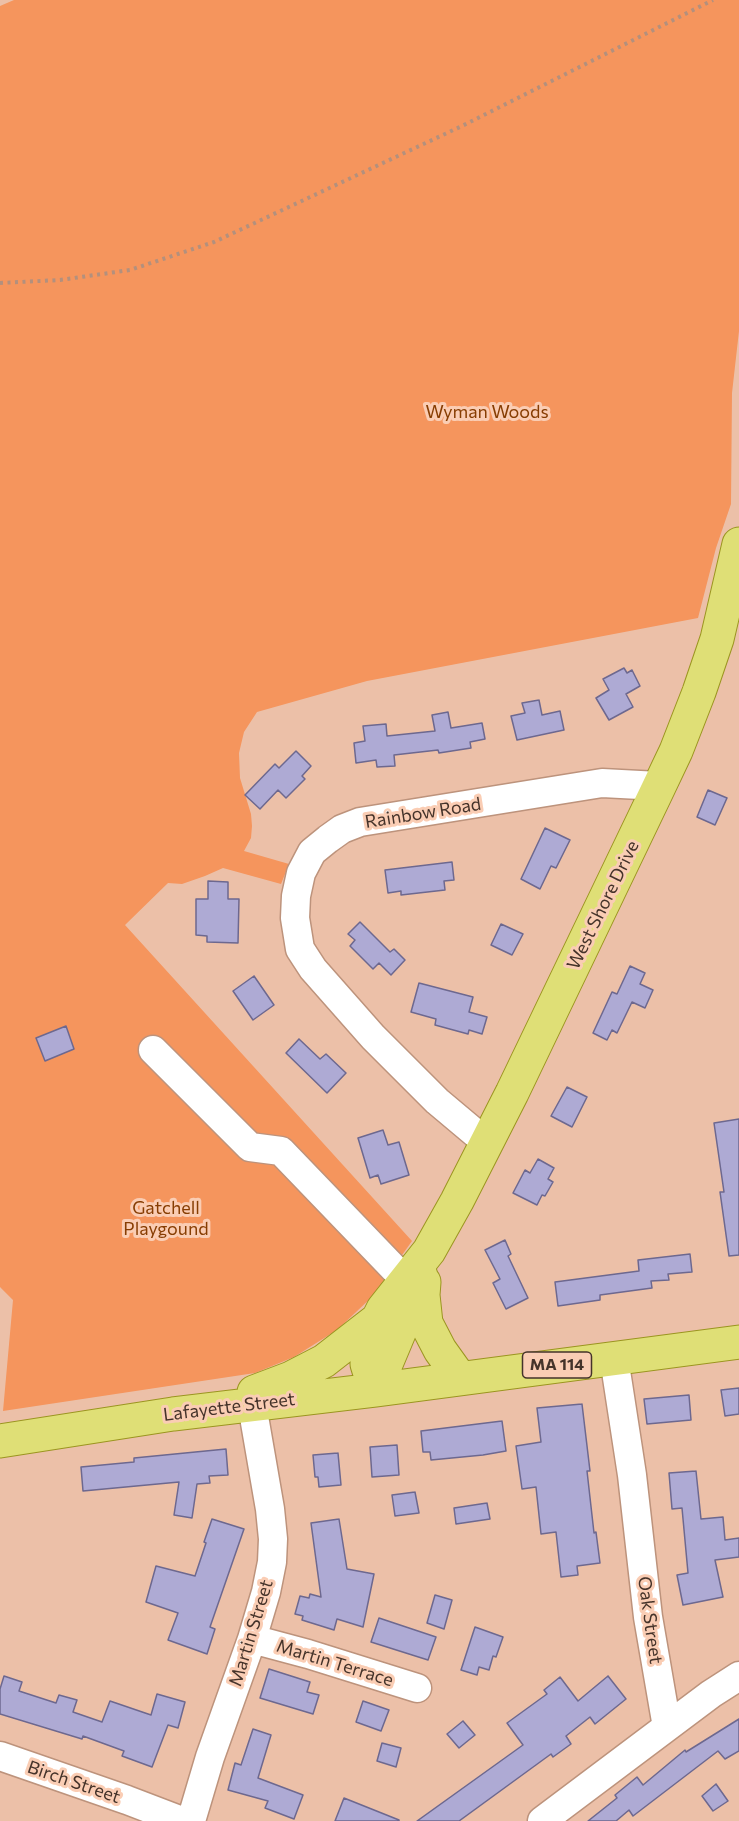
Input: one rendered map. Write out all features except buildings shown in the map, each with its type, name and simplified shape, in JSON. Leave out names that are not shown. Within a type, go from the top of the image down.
[{"type":"main road","name":"West Shore Drive","points":[[375,1390],[404,1321],[429,1251],[487,1143],[659,786],[699,692],[717,639],[739,544]]},
{"type":"main road","name":"West Shore Drive","points":[[375,1390],[368,1364],[368,1348],[378,1319],[383,1309],[429,1251]]},
{"type":"main road","points":[[429,1251],[423,1294],[426,1323],[440,1350],[460,1378]]},
{"type":"main road","points":[[192,1412],[291,1378],[324,1361],[378,1319]]},
{"type":"main road","name":"Lafayette Street","points":[[0,1441],[192,1412],[739,1342]]},
{"type":"street","name":"Rainbow Road","points":[[487,1143],[437,1101],[381,1045],[313,969],[300,949],[295,918],[296,896],[301,873],[312,852],[342,829],[360,822],[602,783],[659,786]]},
{"type":"street","points":[[153,1050],[250,1147],[281,1151],[406,1281]]},
{"type":"street","name":"Oak Street","points":[[614,1358],[632,1475],[648,1617],[667,1727]]},
{"type":"street","name":"Martin Street","points":[[191,1821],[210,1757],[252,1639],[272,1562],[273,1539],[270,1509],[252,1405]]},
{"type":"street","name":"Martin Terrace","points":[[252,1639],[417,1688]]},
{"type":"street","points":[[542,1821],[711,1694],[739,1676]]},
{"type":"street","name":"Birch Street","points":[[0,1756],[182,1821]]},
{"type":"path","points":[[0,283],[60,280],[130,270],[214,242],[462,126],[713,0]]},
{"type":"green space","points":[[14,0],[739,0],[739,331],[732,393],[731,504],[716,548],[698,618],[367,681],[257,712],[244,732],[239,753],[240,778],[251,814],[252,826],[251,838],[244,851],[289,864],[281,884],[223,868],[182,884],[168,883],[125,925],[412,1241],[373,1296],[337,1330],[294,1357],[255,1373],[3,1411],[13,1300],[0,1287],[0,6]]},
{"type":"park label","name":"Wyman Woods","points":[[487,412]]},
{"type":"park label","name":"Gatchell Playgound","points":[[166,1218]]}]
